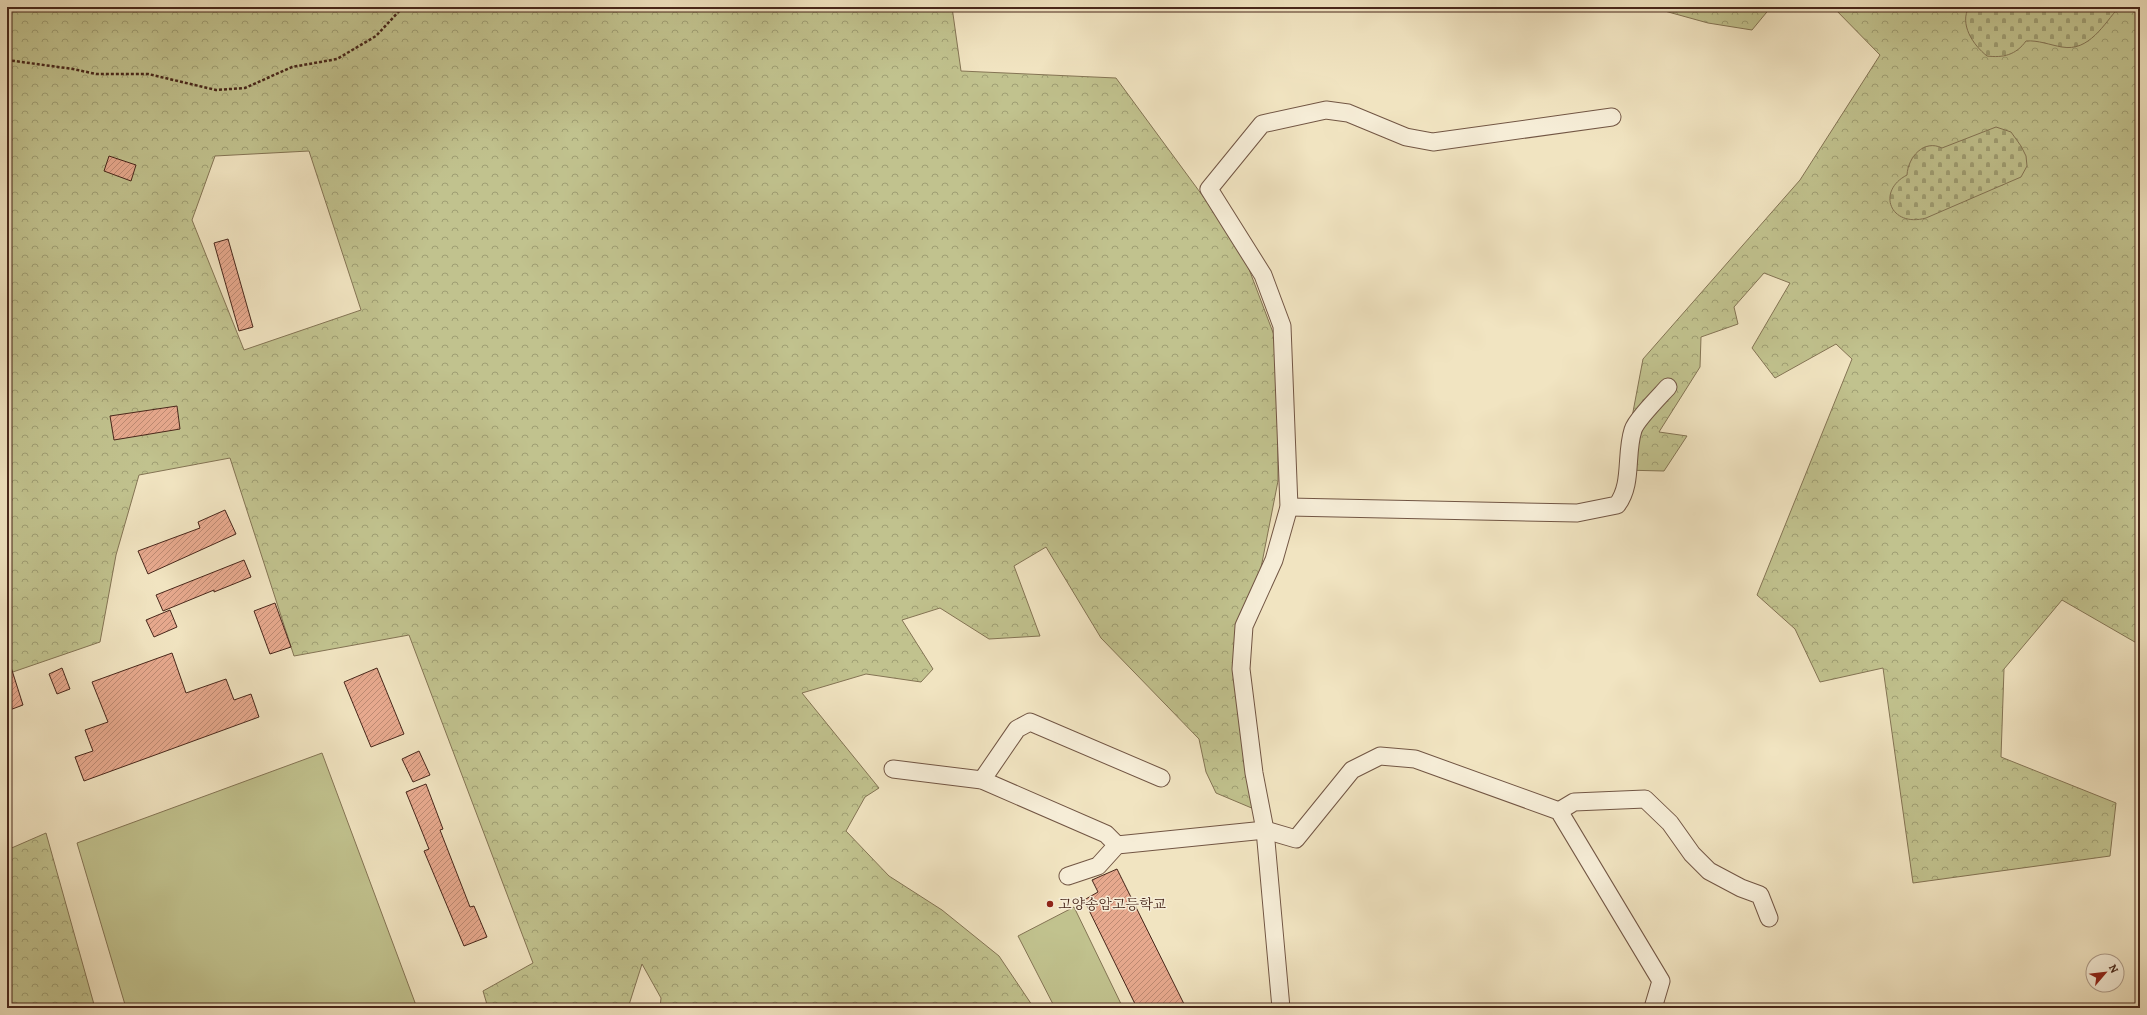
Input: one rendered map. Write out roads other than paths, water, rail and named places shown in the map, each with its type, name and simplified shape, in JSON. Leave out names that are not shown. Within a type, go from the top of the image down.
[{"type":"street","points":[[1281,1008],[1265,830],[1254,773],[1241,669],[1244,626],[1274,560],[1289,507],[1282,326],[1263,275],[1209,189],[1262,124],[1326,110],[1348,113],[1406,137],[1433,142],[1612,117]]},
{"type":"street","points":[[1289,507],[1577,513],[1617,505],[1624,496],[1627,479],[1627,453],[1633,428],[1668,387]]},
{"type":"street","points":[[982,780],[1017,729],[1030,722],[1161,778]]},
{"type":"street","points":[[1068,876],[1098,866],[1117,845],[1265,830],[1296,839],[1352,770],[1380,756],[1415,759],[1559,811],[1661,981],[1653,1008]]},
{"type":"street","points":[[893,769],[982,780],[1106,834],[1117,845]]},
{"type":"street","points":[[1559,811],[1574,802],[1645,799],[1670,824],[1692,854],[1709,871],[1741,888],[1760,895],[1769,918]]},
{"type":"place","name":"고양송암고등학교","points":[[1050,904]]}]
